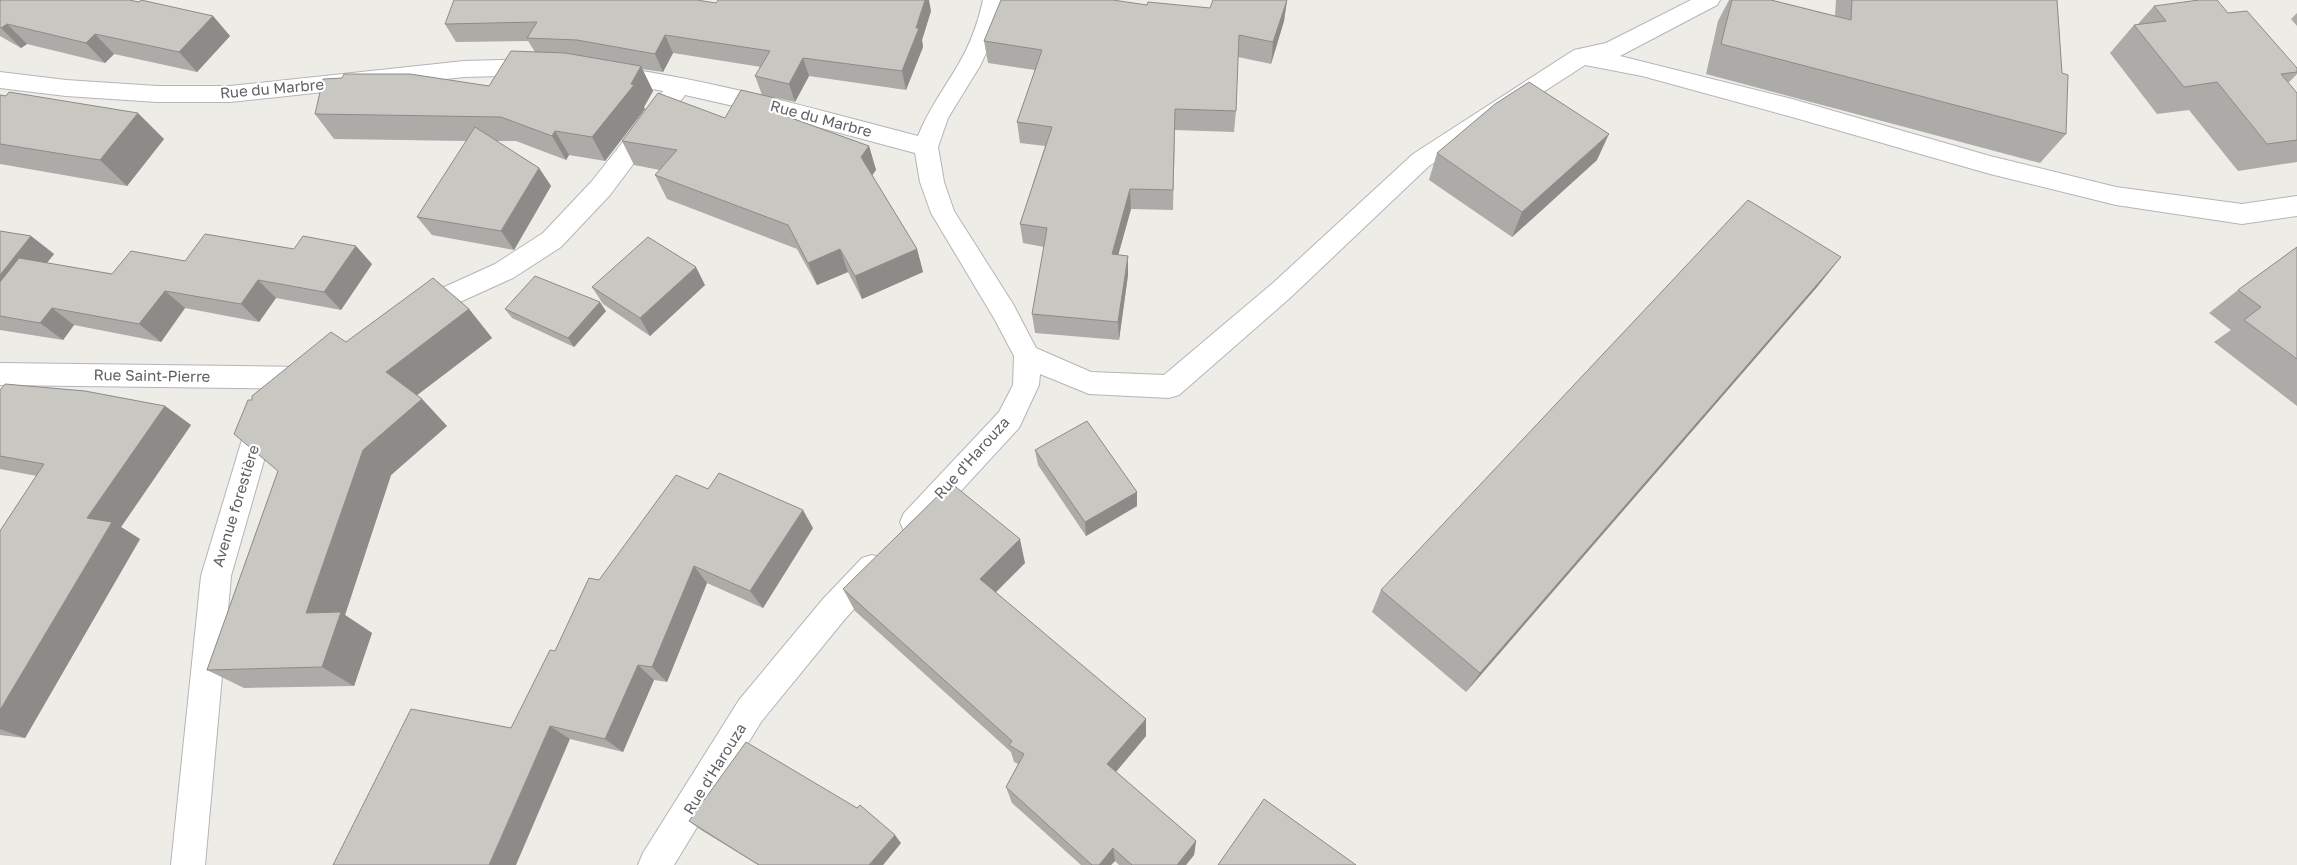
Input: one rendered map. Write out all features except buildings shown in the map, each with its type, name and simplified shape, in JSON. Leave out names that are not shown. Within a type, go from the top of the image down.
[{"type":"street","name":"Rue d'Harouza","points":[[655,865],[750,711],[834,610],[1009,420],[1026,385],[1027,356],[1004,312],[943,213],[932,182],[926,147],[937,116],[969,66],[985,32],[994,0]]},
{"type":"street","points":[[1027,356],[1089,384],[1169,387],[1282,290],[1421,160],[1582,56],[1612,50],[1709,0]]},
{"type":"street","points":[[1582,56],[1642,68],[1792,108],[1990,165],[2116,196],[2242,214],[2297,206]]},
{"type":"street","name":"Rue du Marbre","points":[[0,80],[66,88],[158,94],[230,94],[464,69],[560,68]]},
{"type":"street","name":"Rue du Marbre","points":[[590,72],[639,78],[763,104],[926,147]]},
{"type":"street","points":[[392,321],[504,271],[552,240],[601,188],[678,86]]},
{"type":"street","name":"Avenue forestière","points":[[188,865],[216,576],[261,422],[326,360]]},
{"type":"street","name":"Rue Saint-Pierre","points":[[0,374],[305,378]]}]
